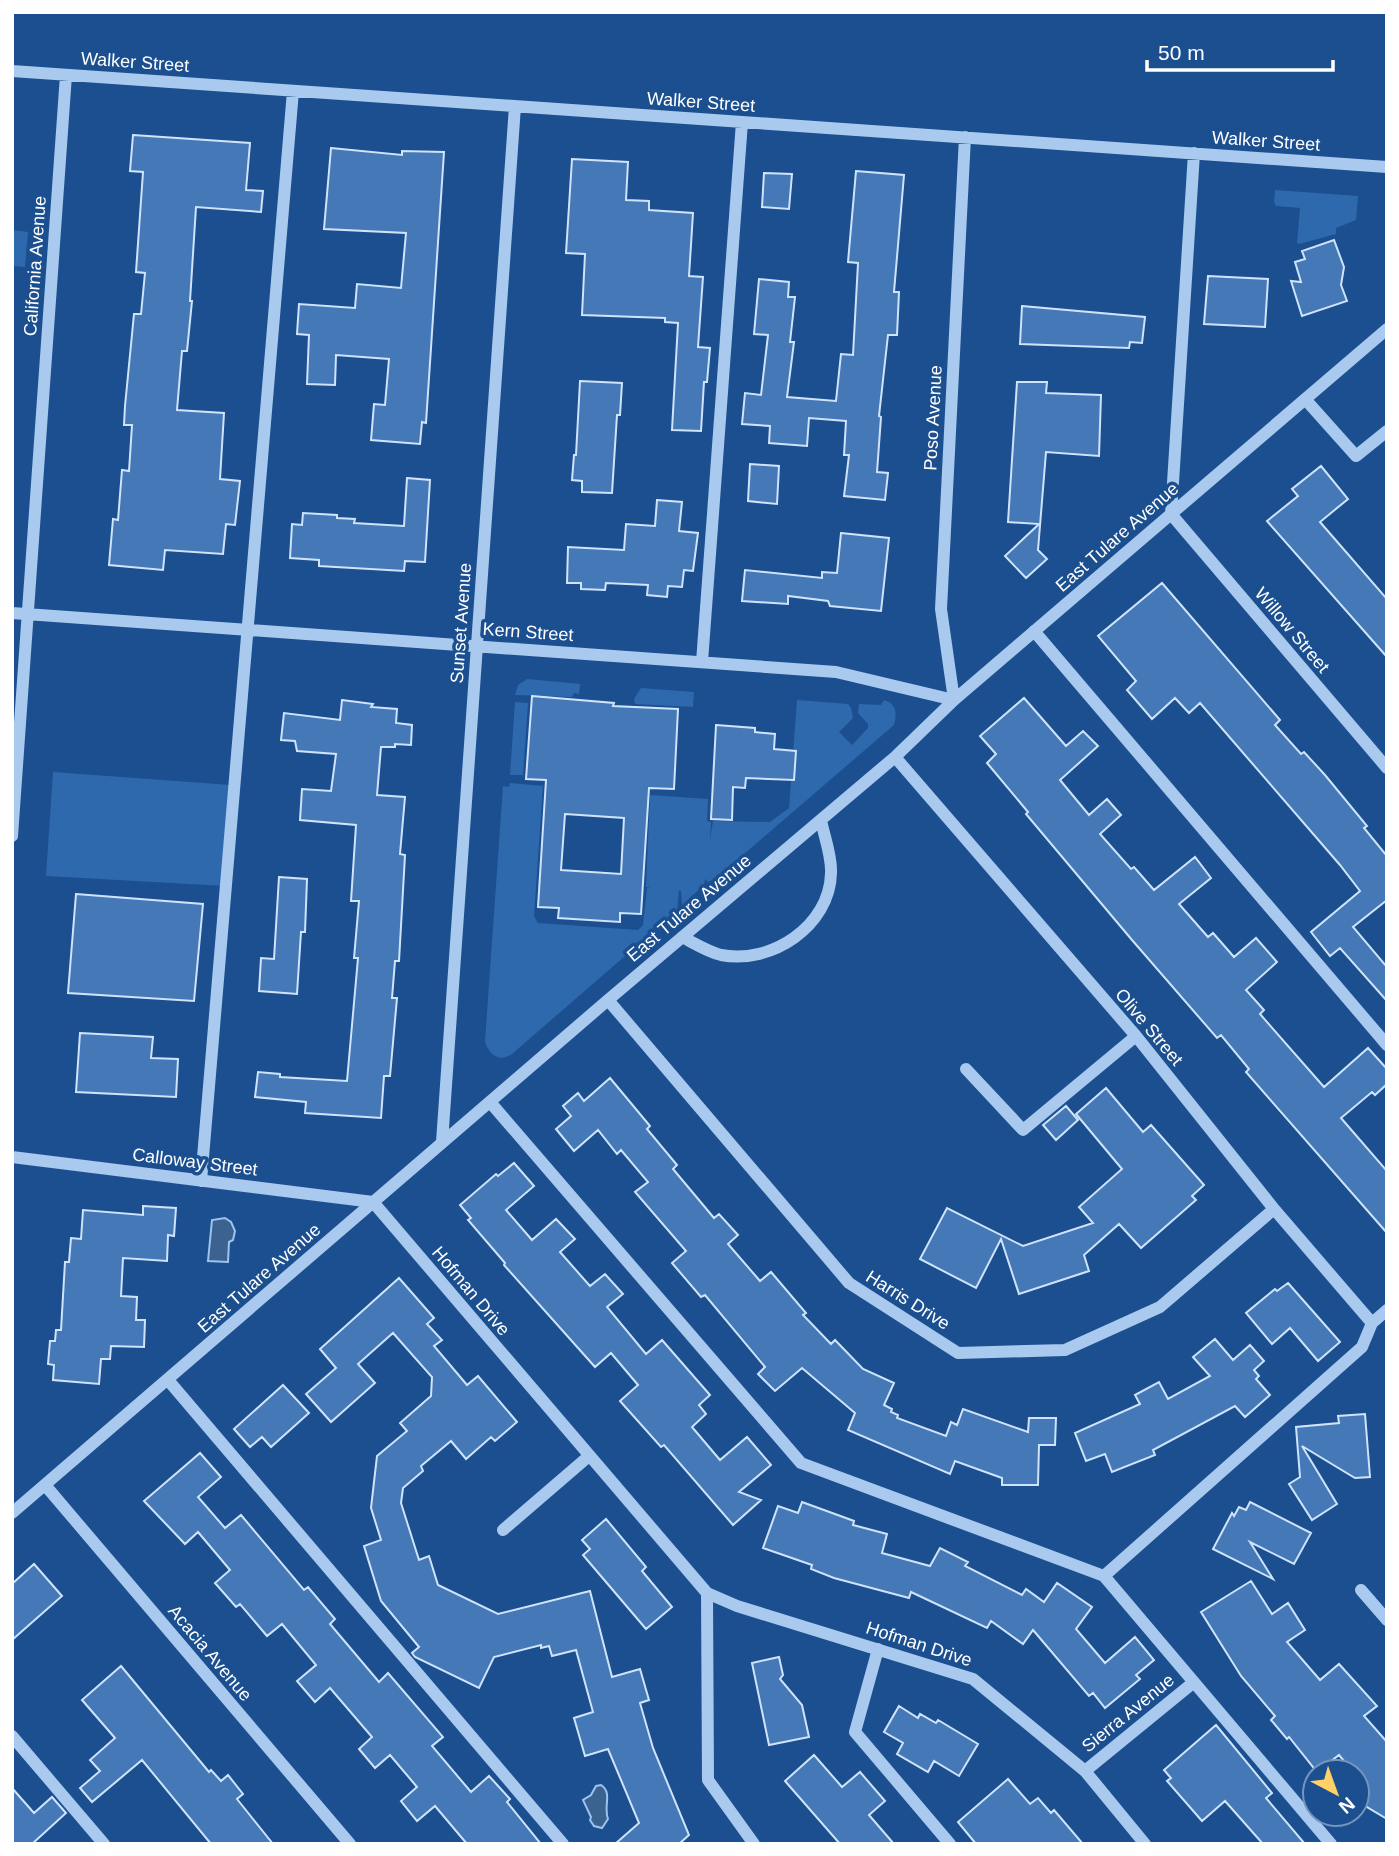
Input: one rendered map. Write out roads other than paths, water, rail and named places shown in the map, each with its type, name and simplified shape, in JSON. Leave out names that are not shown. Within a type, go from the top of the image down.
[{"type":"street","name":"Walker Street","points":[[12,71],[1387,167]]},
{"type":"street","name":"California Avenue","points":[[12,836],[66,75]]},
{"type":"street","points":[[201,1181],[293,91]]},
{"type":"street","name":"Sunset Avenue","points":[[443,1142],[515,106]]},
{"type":"street","points":[[702,662],[742,122]]},
{"type":"street","name":"Poso Avenue","points":[[954,700],[941,609],[965,137]]},
{"type":"street","points":[[1171,514],[1194,153]]},
{"type":"street","name":"East Tulare Avenue","points":[[12,1513],[895,757],[954,700],[1387,329]]},
{"type":"street","points":[[1305,399],[1356,456],[1387,431]]},
{"type":"street","name":"Willow Street","points":[[1171,514],[1387,768]]},
{"type":"street","name":"Kern Street","points":[[12,613],[836,672],[954,700]]},
{"type":"street","points":[[1034,631],[1387,1045]]},
{"type":"street","name":"Olive Street","points":[[895,757],[1136,1036],[1274,1209],[1372,1323]]},
{"type":"street","points":[[682,937],[719,955],[748,957],[766,953],[796,936],[809,925],[823,906],[829,888],[832,870],[821,820]]},
{"type":"street","name":"Harris Drive","points":[[608,1000],[849,1283],[958,1353],[1065,1350],[1089,1340],[1160,1307],[1274,1209]]},
{"type":"street","points":[[967,1069],[1023,1130],[1136,1036]]},
{"type":"street","points":[[490,1102],[801,1463],[1104,1576],[1331,1844]]},
{"type":"street","name":"Calloway Street","points":[[12,1157],[373,1202]]},
{"type":"street","name":"Hofman Drive","points":[[373,1202],[707,1593],[737,1606],[973,1679],[1085,1771],[1145,1844]]},
{"type":"street","points":[[1104,1576],[1362,1347],[1372,1323],[1387,1310]]},
{"type":"street","points":[[168,1380],[563,1844]]},
{"type":"street","points":[[502,1530],[589,1457]]},
{"type":"street","name":"Acacia Avenue","points":[[45,1485],[350,1844]]},
{"type":"street","points":[[1361,1590],[1387,1620]]},
{"type":"street","points":[[707,1593],[708,1780],[754,1844]]},
{"type":"street","points":[[878,1649],[855,1732],[950,1844]]},
{"type":"street","name":"Sierra Avenue","points":[[1085,1771],[1194,1682]]},
{"type":"street","points":[[12,1736],[104,1844]]}]
